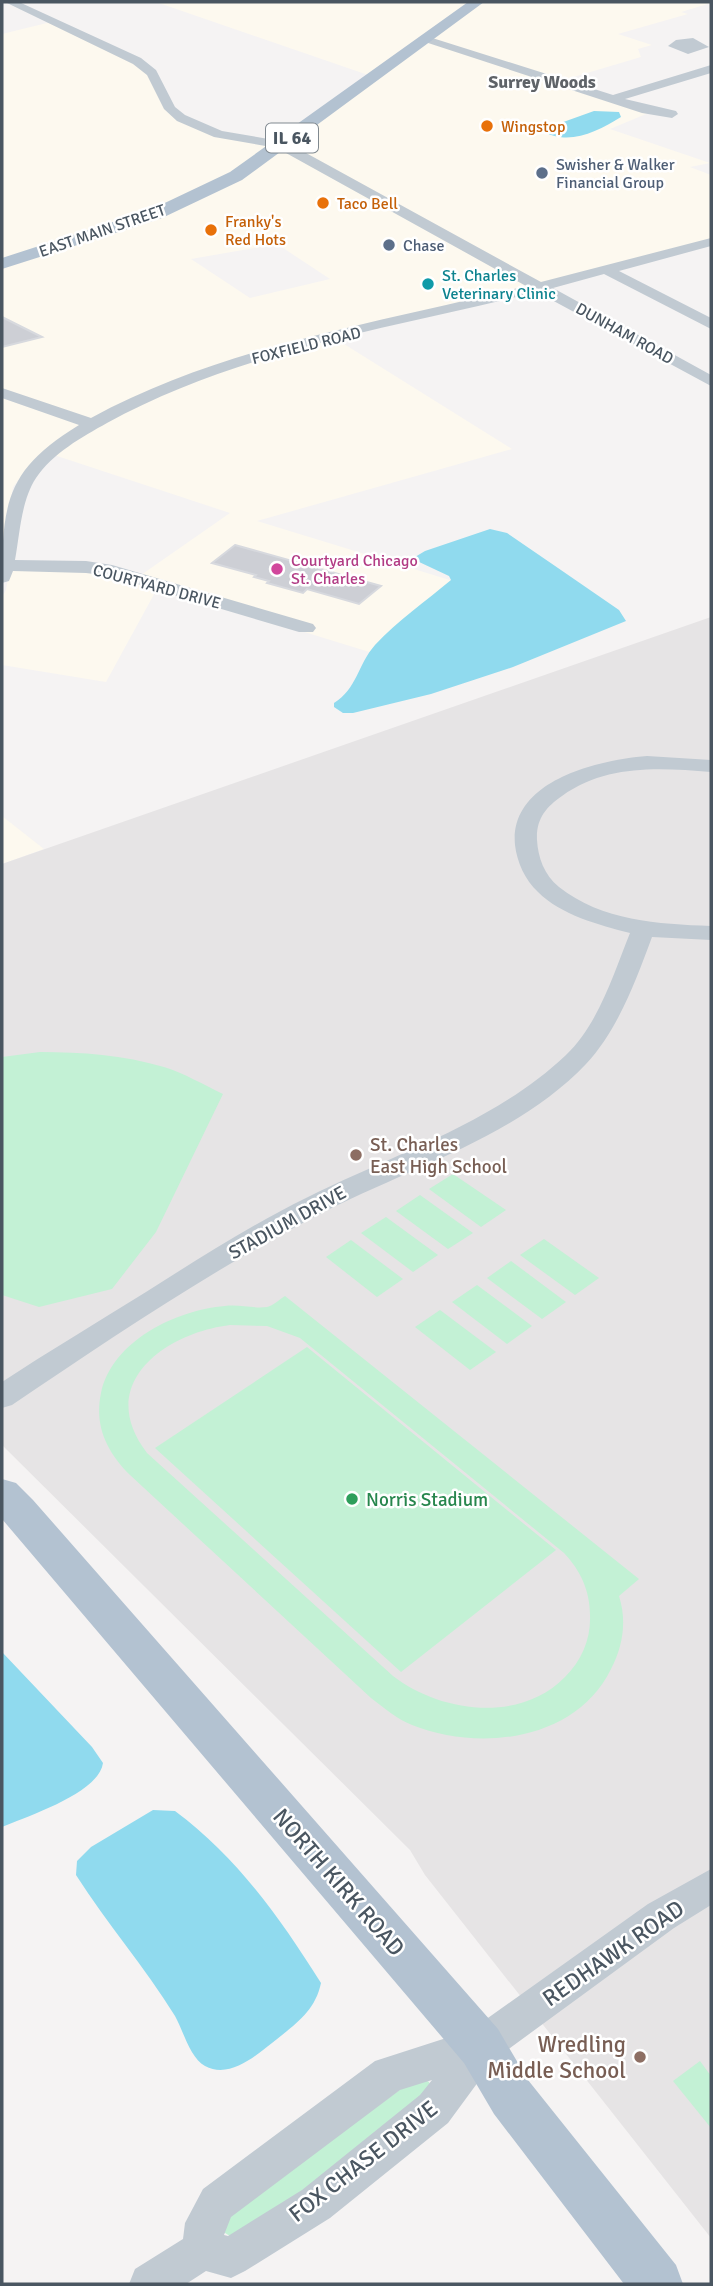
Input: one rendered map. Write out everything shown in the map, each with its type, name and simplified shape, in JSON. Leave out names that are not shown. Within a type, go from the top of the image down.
[{"type":"main road","name":"EAST MAIN STREET","points":[[2,264],[156,214],[236,176],[477,2]]},
{"type":"main road","name":"NORTH KIRK ROAD","points":[[2,1494],[481,2046],[510,2097],[657,2284]]},
{"type":"street","name":"DUNHAM ROAD","points":[[11,2],[138,61],[152,73],[170,109],[181,118],[219,134],[281,145],[711,381]]},
{"type":"street","points":[[426,39],[613,99],[672,114]]},
{"type":"street","points":[[693,50],[711,56]]},
{"type":"street","points":[[613,99],[711,69]]},
{"type":"street","name":"FOXFIELD ROAD","points":[[4,571],[23,483],[50,453],[92,424],[170,385],[238,362],[711,242]]},
{"type":"street","points":[[607,270],[711,324]]},
{"type":"street","points":[[694,315],[711,310]]},
{"type":"street","points":[[2,393],[92,424]]},
{"type":"street","name":"COURTYARD DRIVE","points":[[4,571],[86,567],[112,571],[306,628]]},
{"type":"street","points":[[711,765],[668,761],[625,763],[585,773],[558,787],[536,805],[526,824],[526,845],[532,867],[545,887],[574,905],[642,929],[711,933]]},
{"type":"street","name":"STADIUM DRIVE","points":[[2,1397],[52,1363],[280,1223],[353,1185],[465,1136],[512,1109],[583,1051],[632,958],[642,929]]},
{"type":"street","name":"REDHAWK ROAD","points":[[481,2046],[661,1916],[711,1886]]},
{"type":"street","points":[[150,2284],[202,2250],[205,2223],[217,2203],[389,2074],[481,2046]]},
{"type":"street","name":"FOX CHASE DRIVE","points":[[202,2250],[230,2257],[316,2204],[434,2109],[481,2046]]},
{"type":"shaded area","points":[[156,2],[470,2],[371,76]]},
{"type":"shaded area","points":[[481,2],[711,3],[681,12],[688,14],[618,34],[652,45],[638,49],[641,57],[560,81],[430,39]]},
{"type":"shaded area","points":[[51,22],[125,55],[149,74],[167,109],[195,128],[281,145],[231,175],[150,213],[2,260],[2,34]]},
{"type":"shaded area","points":[[427,41],[651,112],[610,129],[710,163],[690,167],[711,175],[711,240],[544,284],[288,145]]},
{"type":"shaded area","points":[[282,148],[535,287],[252,355],[169,382],[92,421],[35,403],[2,389],[2,266],[160,215]],"holes":[[[277,244],[330,279],[250,298],[191,259]]]},
{"type":"shaded area","points":[[336,339],[512,449],[257,521],[466,585],[379,655],[158,587],[106,682],[2,665],[2,597],[6,590],[11,562],[141,575],[230,513],[54,455],[94,426],[136,405],[251,360]]},
{"type":"shaded area","points":[[2,398],[82,425],[34,460],[13,487],[2,553]]},
{"type":"shaded area","name":"St. Charles East High School","points":[[711,617],[711,2238],[425,1875],[410,1850],[2,1445],[2,864]]},
{"type":"shaded area","points":[[2,816],[44,849],[2,864]]},
{"type":"green space","points":[[40,1052],[102,1055],[149,1063],[179,1072],[223,1094],[156,1232],[112,1289],[39,1307],[2,1295],[2,1057]]},
{"type":"green space","points":[[453,1174],[506,1210],[481,1227],[429,1189]]},
{"type":"green space","points":[[420,1195],[473,1233],[448,1249],[396,1211]]},
{"type":"green space","points":[[386,1217],[438,1255],[413,1272],[361,1233]]},
{"type":"green space","points":[[544,1239],[599,1278],[575,1295],[520,1255]]},
{"type":"green space","points":[[351,1240],[403,1279],[377,1297],[326,1257]]},
{"type":"green space","points":[[511,1261],[566,1302],[542,1319],[487,1278]]},
{"type":"green space","points":[[477,1285],[532,1326],[507,1344],[452,1302]]},
{"type":"green space","points":[[285,1296],[639,1579],[619,1596],[623,1615],[622,1633],[611,1669],[595,1693],[575,1712],[524,1734],[495,1738],[466,1738],[438,1733],[401,1720],[371,1698],[130,1475],[115,1457],[104,1438],[99,1405],[107,1374],[132,1344],[167,1322],[187,1314],[225,1306],[267,1307]],"holes":[[[230,1325],[267,1326],[300,1338],[570,1560],[586,1589],[590,1624],[584,1649],[565,1677],[546,1692],[525,1702],[503,1707],[456,1705],[412,1688],[393,1676],[147,1453],[133,1428],[128,1405],[133,1384],[144,1366],[161,1351],[206,1330]]]},
{"type":"green space","points":[[440,1310],[496,1352],[470,1370],[415,1327]]},
{"type":"green space","name":"Norris Stadium","points":[[307,1347],[556,1550],[401,1672],[155,1448]]},
{"type":"green space","points":[[700,2061],[711,2076],[711,2128],[673,2081]]},
{"type":"green space","points":[[419,2076],[429,2082],[433,2093],[236,2240],[222,2231],[226,2219],[241,2204]]},
{"type":"water","points":[[594,111],[619,112],[621,117],[582,136],[561,137],[541,130]]},
{"type":"water","points":[[490,529],[507,533],[619,610],[626,621],[513,667],[431,694],[353,713],[343,713],[334,707],[334,703],[353,684],[375,645],[402,619],[451,580],[449,576],[417,561],[415,557],[425,551]]},
{"type":"water","points":[[2,1652],[92,1747],[103,1763],[99,1774],[76,1794],[2,1827]]},
{"type":"water","points":[[153,1810],[175,1811],[238,1868],[290,1935],[321,1983],[314,2002],[296,2024],[241,2065],[232,2068],[214,2069],[205,2066],[195,2057],[175,2016],[76,1875],[77,1861],[91,1847]]},
{"type":"building","points":[[2,317],[42,337],[2,347]]},
{"type":"building","name":"Courtyard Chicago St. Charles","points":[[235,545],[381,586],[359,604],[307,589],[303,593],[267,583],[269,581],[254,577],[256,575],[212,563]]},
{"type":"place","name":"Wingstop","points":[[487,126]]},
{"type":"place","name":"Swisher & Walker Financial Group","points":[[542,173]]},
{"type":"place","name":"Taco Bell","points":[[323,203]]},
{"type":"place","name":"Franky's Red Hots","points":[[211,230]]},
{"type":"place","name":"Chase","points":[[389,245]]},
{"type":"place","name":"St. Charles Veterinary Clinic","points":[[428,284]]},
{"type":"place","name":"Courtyard Chicago St. Charles","points":[[277,569]]},
{"type":"place","name":"St. Charles East High School","points":[[356,1155]]},
{"type":"place","name":"Norris Stadium","points":[[352,1499]]},
{"type":"place","name":"Wredling Middle School","points":[[640,2057]]},
{"type":"district","name":"Surrey Woods","points":[[542,82]]}]
